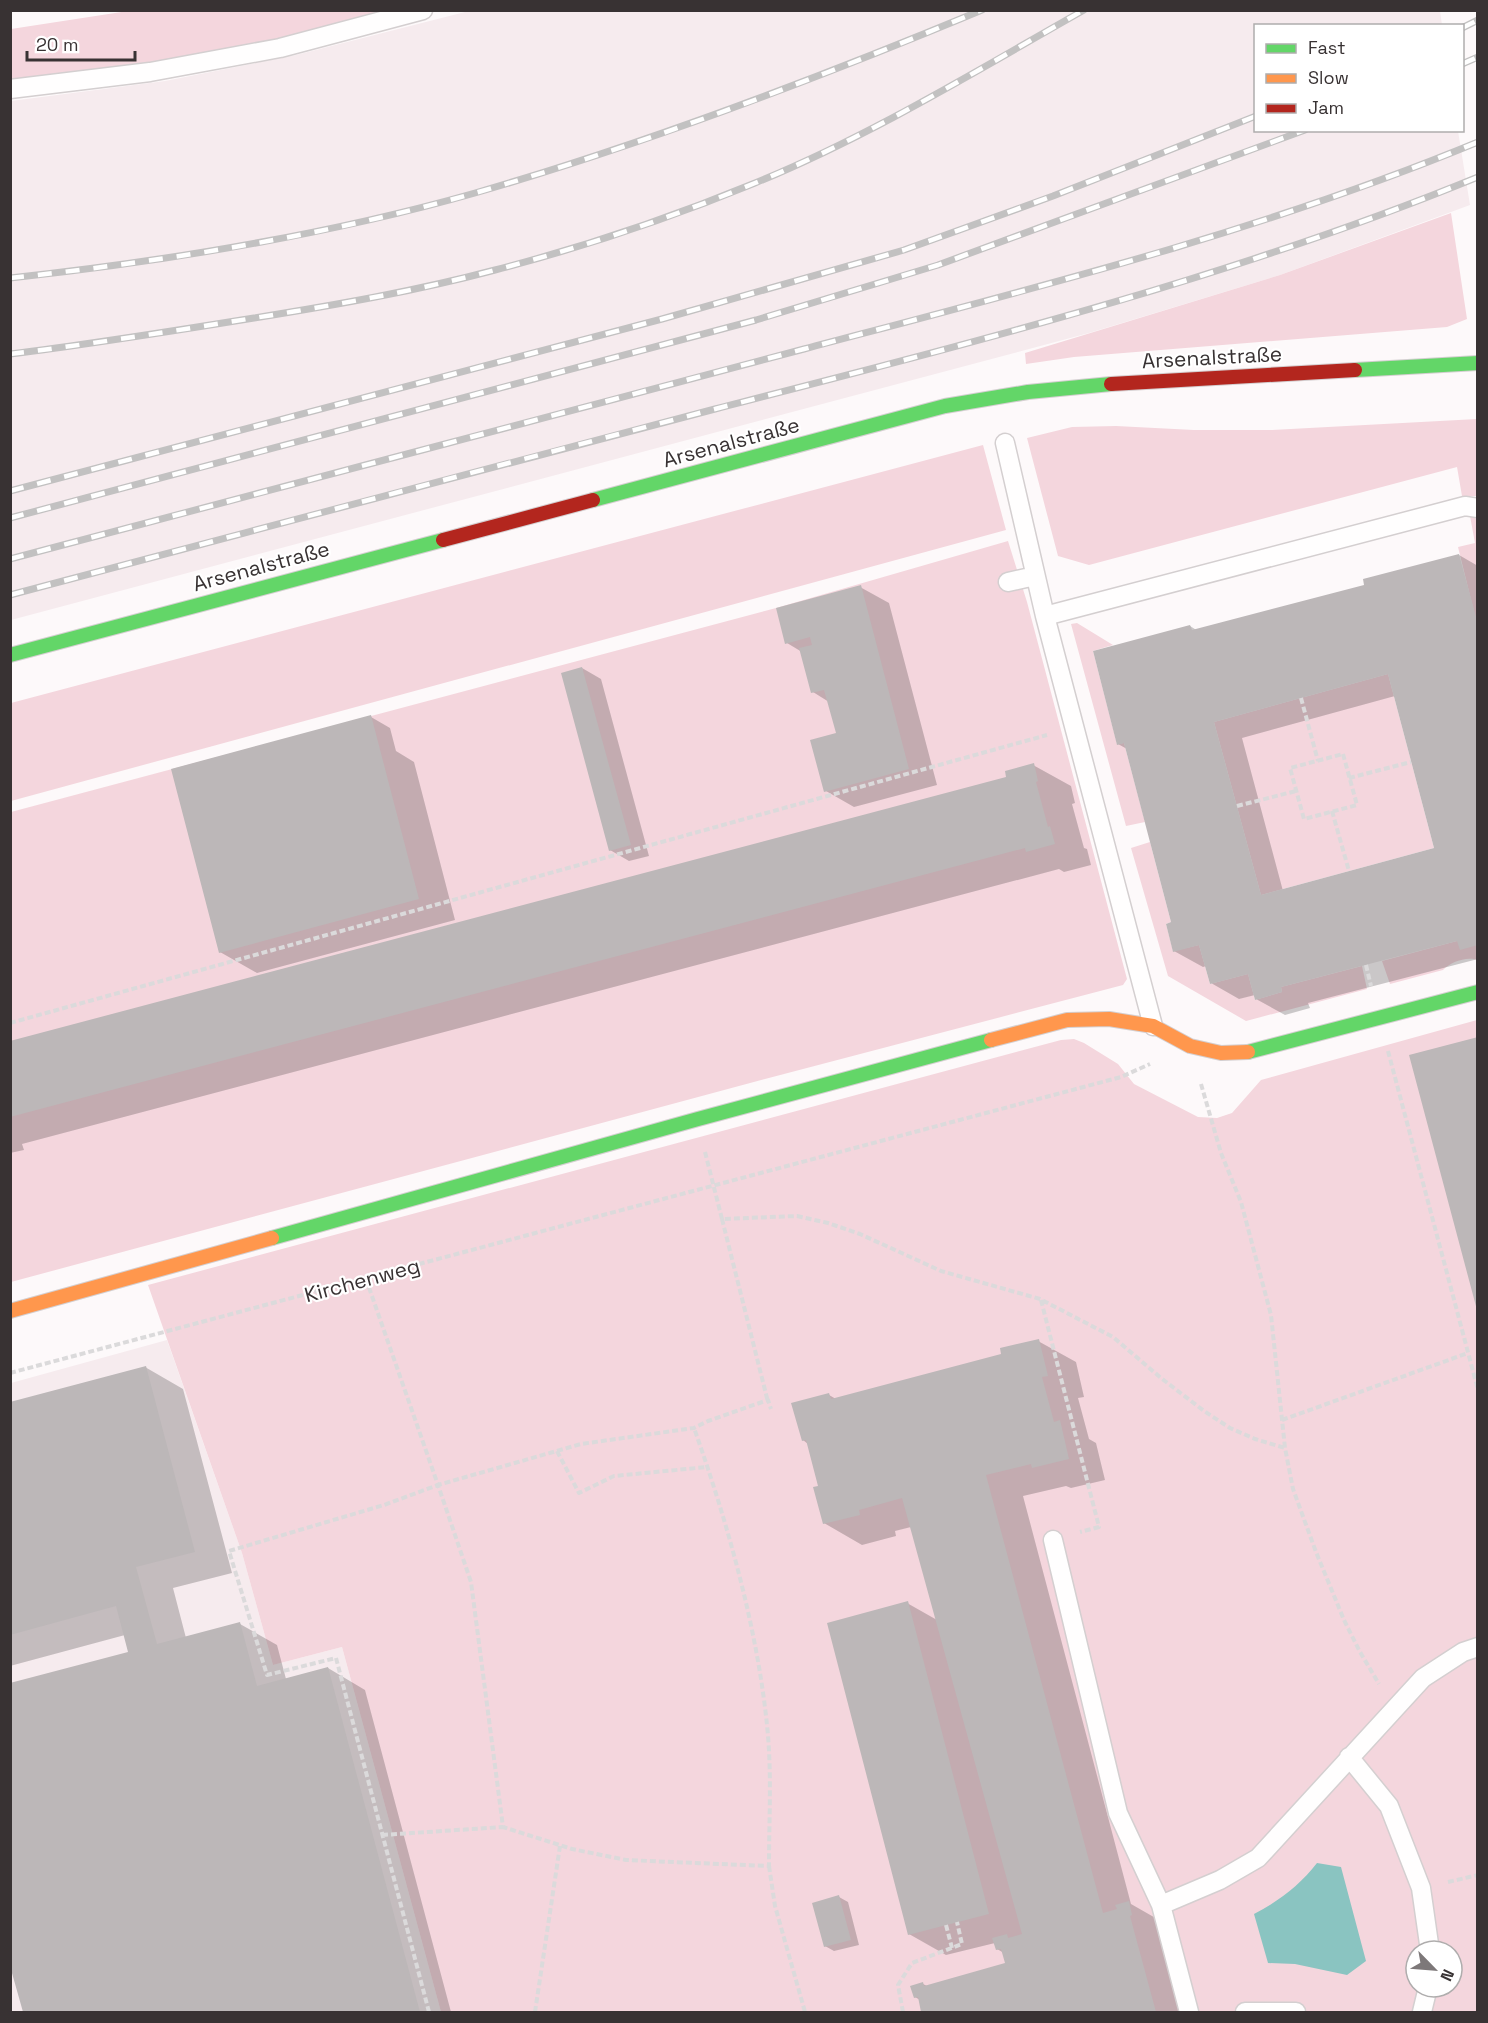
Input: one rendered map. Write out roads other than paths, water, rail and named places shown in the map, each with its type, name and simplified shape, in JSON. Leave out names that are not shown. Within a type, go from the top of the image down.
[{"type":"street","name":"Arsenalstraße","points":[[10,655],[945,406],[1028,392],[1118,383],[1478,363]]},
{"type":"street","points":[[10,1311],[698,1119],[1067,1020],[1109,1019],[1153,1026],[1190,1046],[1221,1053],[1251,1052],[1478,992]]},
{"type":"lane","points":[[10,89],[150,72],[280,48],[423,10]]},
{"type":"lane","points":[[1005,443],[1044,616],[1153,1026]]},
{"type":"lane","points":[[1044,616],[1465,506],[1478,508]]},
{"type":"lane","points":[[1008,582],[1035,576]]},
{"type":"lane","points":[[1053,1540],[1118,1813],[1161,1905],[1189,2013]]},
{"type":"lane","points":[[1161,1905],[1220,1880],[1258,1858],[1423,1678],[1463,1652],[1478,1647]]},
{"type":"lane","points":[[1349,1757],[1389,1806],[1421,1888],[1428,1939]]},
{"type":"lane","points":[[1245,2013],[1296,2013]]},
{"type":"water","points":[[1317,1863],[1341,1867],[1366,1961],[1347,1975],[1295,1964],[1268,1963],[1254,1914],[1288,1892]]},
{"type":"railway","points":[[10,278],[128,264],[245,245],[361,222],[475,193],[540,174],[731,109],[982,10]]},
{"type":"railway","points":[[10,354],[163,332],[375,297],[465,278],[594,242],[691,208],[798,165],[922,102],[1084,10]]},
{"type":"railway","points":[[1464,27],[1478,20]]},
{"type":"railway","points":[[1464,63],[1478,57]]},
{"type":"railway","points":[[10,491],[662,319],[904,250],[1053,196],[1254,117]]},
{"type":"railway","points":[[10,518],[756,320],[938,265],[1300,132]]},
{"type":"railway","points":[[10,559],[1060,281],[1313,204],[1478,142]]},
{"type":"railway","points":[[10,595],[908,359],[1100,306],[1291,247],[1478,177]]}]
